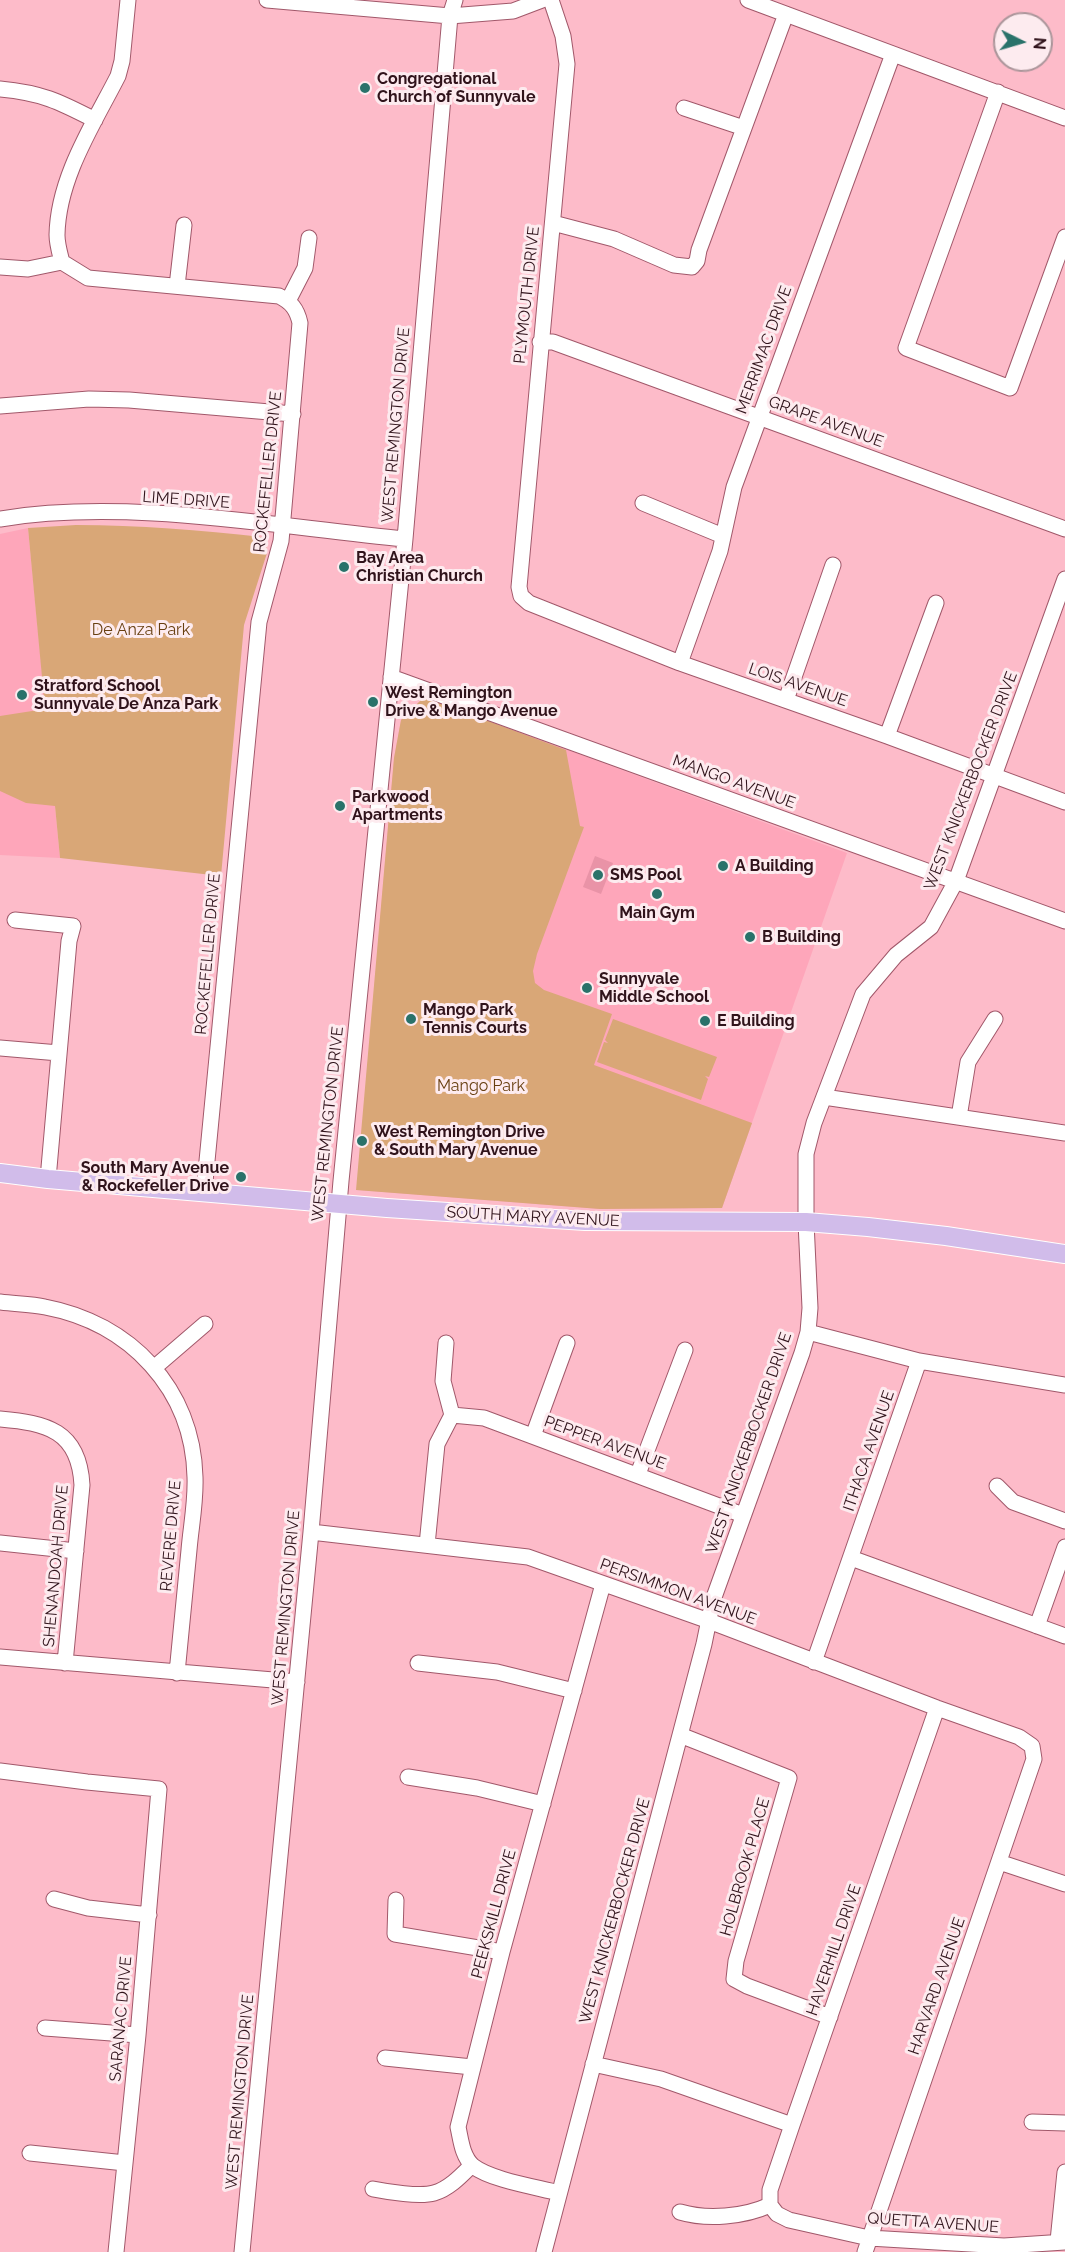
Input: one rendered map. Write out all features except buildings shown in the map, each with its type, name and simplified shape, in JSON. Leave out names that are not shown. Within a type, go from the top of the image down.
[{"type":"main road","name":"SOUTH MARY AVENUE","points":[[0,1173],[204,1192],[585,1221],[806,1222],[911,1232],[1065,1254]]},
{"type":"street","points":[[62,262],[57,236],[63,193],[117,76],[122,61],[128,0]]},
{"type":"street","points":[[267,0],[450,16],[513,11],[542,0]]},
{"type":"street","name":"WEST REMINGTON DRIVE","points":[[242,2252],[311,1532],[339,1203],[405,539],[450,16],[455,0]]},
{"type":"street","name":"PLYMOUTH DRIVE","points":[[521,596],[519,587],[540,342],[567,64],[563,36],[551,0]]},
{"type":"street","points":[[748,0],[1065,118]]},
{"type":"street","points":[[553,223],[615,239],[674,265],[692,267],[697,261],[786,14]]},
{"type":"street","name":"MERRIMAC DRIVE","points":[[680,663],[723,536],[734,486],[893,54]]},
{"type":"street","points":[[0,89],[47,96],[95,120]]},
{"type":"street","points":[[998,92],[906,348],[1010,388],[1065,237]]},
{"type":"street","points":[[684,108],[744,128]]},
{"type":"street","points":[[177,286],[184,225]]},
{"type":"street","points":[[0,267],[28,269],[62,262],[88,278],[268,294],[288,301],[305,268],[309,238]]},
{"type":"street","name":"ROCKEFELLER DRIVE","points":[[204,1192],[259,622],[274,570],[282,527],[293,414],[300,322],[295,308],[288,301]]},
{"type":"street","name":"GRAPE AVENUE","points":[[540,342],[553,342],[1065,529]]},
{"type":"street","points":[[0,406],[89,399],[129,400],[293,414]]},
{"type":"street","points":[[643,503],[723,536]]},
{"type":"street","name":"LIME DRIVE","points":[[0,519],[28,515],[98,512],[186,516],[405,539]]},
{"type":"street","points":[[786,700],[833,565]]},
{"type":"street","name":"WEST KNICKERBOCKER DRIVE","points":[[544,2252],[680,1735],[713,1600],[808,1332],[810,1308],[806,1154],[814,1123],[862,994],[896,955],[931,927],[956,881],[1065,579]]},
{"type":"street","name":"LOIS AVENUE","points":[[521,596],[529,603],[680,663],[1065,802]]},
{"type":"street","points":[[887,736],[936,603]]},
{"type":"street","name":"MANGO AVENUE","points":[[391,677],[1065,921]]},
{"type":"street","points":[[15,920],[73,926],[69,941],[48,1179]]},
{"type":"street","points":[[959,1117],[968,1062],[995,1019]]},
{"type":"street","points":[[0,1048],[59,1053]]},
{"type":"street","points":[[824,1097],[1065,1133]]},
{"type":"street","name":"REVERE DRIVE","points":[[0,1302],[44,1306],[86,1319],[125,1341],[155,1367],[172,1394],[184,1420],[193,1456],[195,1476],[177,1672]]},
{"type":"street","points":[[155,1367],[205,1324]]},
{"type":"street","points":[[808,1332],[919,1361],[1065,1385]]},
{"type":"street","points":[[427,1545],[437,1444],[452,1415],[443,1381],[446,1342]]},
{"type":"street","points":[[533,1436],[567,1343]]},
{"type":"street","points":[[638,1474],[685,1350]]},
{"type":"street","name":"ITHACA AVENUE","points":[[814,1662],[919,1361]]},
{"type":"street","name":"PEPPER AVENUE","points":[[452,1415],[484,1418],[743,1515]]},
{"type":"street","name":"SHENANDOAH DRIVE","points":[[0,1419],[43,1425],[64,1438],[80,1464],[82,1485],[65,1663]]},
{"type":"street","points":[[997,1486],[1013,1502],[1065,1521]]},
{"type":"street","name":"PERSIMMON AVENUE","points":[[311,1532],[528,1557],[709,1621],[1019,1737]]},
{"type":"street","points":[[0,1543],[76,1551]]},
{"type":"street","points":[[1036,1626],[1065,1547]]},
{"type":"street","points":[[851,1558],[1065,1636]]},
{"type":"street","name":"PEEKSKILL DRIVE","points":[[472,2165],[463,2150],[458,2127],[502,1952],[603,1584]]},
{"type":"street","points":[[0,1657],[297,1682]]},
{"type":"street","points":[[418,1663],[497,1672],[573,1691]]},
{"type":"street","name":"HAVERHILL DRIVE","points":[[770,2205],[770,2190],[937,1708]]},
{"type":"street","name":"HOLBROOK PLACE","points":[[680,1735],[789,1778],[736,1961],[734,1979],[830,2017]]},
{"type":"street","name":"HARVARD AVENUE","points":[[867,2245],[1034,1760],[1032,1746],[1019,1737]]},
{"type":"street","name":"SARANAC DRIVE","points":[[0,1771],[159,1789],[138,2035],[116,2252]]},
{"type":"street","points":[[408,1777],[477,1788],[543,1804]]},
{"type":"street","points":[[999,1862],[1065,1884]]},
{"type":"street","points":[[54,1899],[87,1908],[149,1915]]},
{"type":"street","points":[[396,1900],[395,1934],[502,1952]]},
{"type":"street","points":[[45,2028],[138,2035]]},
{"type":"street","points":[[385,2058],[472,2067]]},
{"type":"street","points":[[593,2064],[661,2079],[792,2125]]},
{"type":"street","points":[[1032,2122],[1065,2123]]},
{"type":"street","points":[[30,2153],[125,2163]]},
{"type":"street","points":[[373,2189],[390,2193],[435,2193],[456,2180],[472,2165],[496,2177],[559,2193]]},
{"type":"street","points":[[1062,2242],[1065,2172]]},
{"type":"street","points":[[680,2212],[696,2217],[754,2212],[770,2205]]},
{"type":"street","name":"QUETTA AVENUE","points":[[770,2205],[777,2214],[789,2220],[867,2245],[1004,2246],[1062,2242]]},
{"type":"shaded area","name":"Stratford School Sunnyvale De Anza Park","points":[[28,528],[60,858],[0,855],[0,534]]},
{"type":"shaded area","name":"Mango Park","points":[[424,697],[847,853],[722,1208],[600,1209],[357,1190],[394,758],[401,720]]},
{"type":"shaded area","name":"SMS Pool","points":[[595,856],[613,863],[601,894],[583,887]]},
{"type":"green space","name":"De Anza Park","points":[[76,525],[216,532],[262,537],[266,543],[267,553],[244,625],[221,876],[60,858],[55,806],[26,803],[0,791],[0,716],[45,709],[28,528]]},
{"type":"green space","name":"Mango Park","points":[[424,697],[566,750],[580,826],[584,827],[537,954],[533,971],[535,983],[544,990],[612,1014],[594,1065],[752,1123],[722,1208],[600,1209],[356,1190],[394,758],[401,720]]},
{"type":"green space","points":[[613,1019],[717,1057],[709,1077],[705,1076],[708,1079],[701,1100],[597,1062],[604,1042],[608,1043],[605,1040]]},
{"type":"place","name":"Congregational Church of Sunnyvale","points":[[365,88]]},
{"type":"place","name":"Bay Area Christian Church","points":[[344,567]]},
{"type":"place","name":"Stratford School Sunnyvale De Anza Park","points":[[22,695]]},
{"type":"place","name":"West Remington Drive & Mango Avenue","points":[[373,702]]},
{"type":"place","name":"Parkwood Apartments","points":[[340,806]]},
{"type":"place","name":"A Building","points":[[723,866]]},
{"type":"place","name":"SMS Pool","points":[[598,875]]},
{"type":"place","name":"Main Gym","points":[[657,894]]},
{"type":"place","name":"B Building","points":[[750,937]]},
{"type":"place","name":"Sunnyvale Middle School","points":[[587,988]]},
{"type":"place","name":"Mango Park Tennis Courts","points":[[411,1019]]},
{"type":"place","name":"E Building","points":[[705,1021]]},
{"type":"place","name":"West Remington Drive & South Mary Avenue","points":[[362,1141]]},
{"type":"place","name":"South Mary Avenue & Rockefeller Drive","points":[[241,1177]]}]
